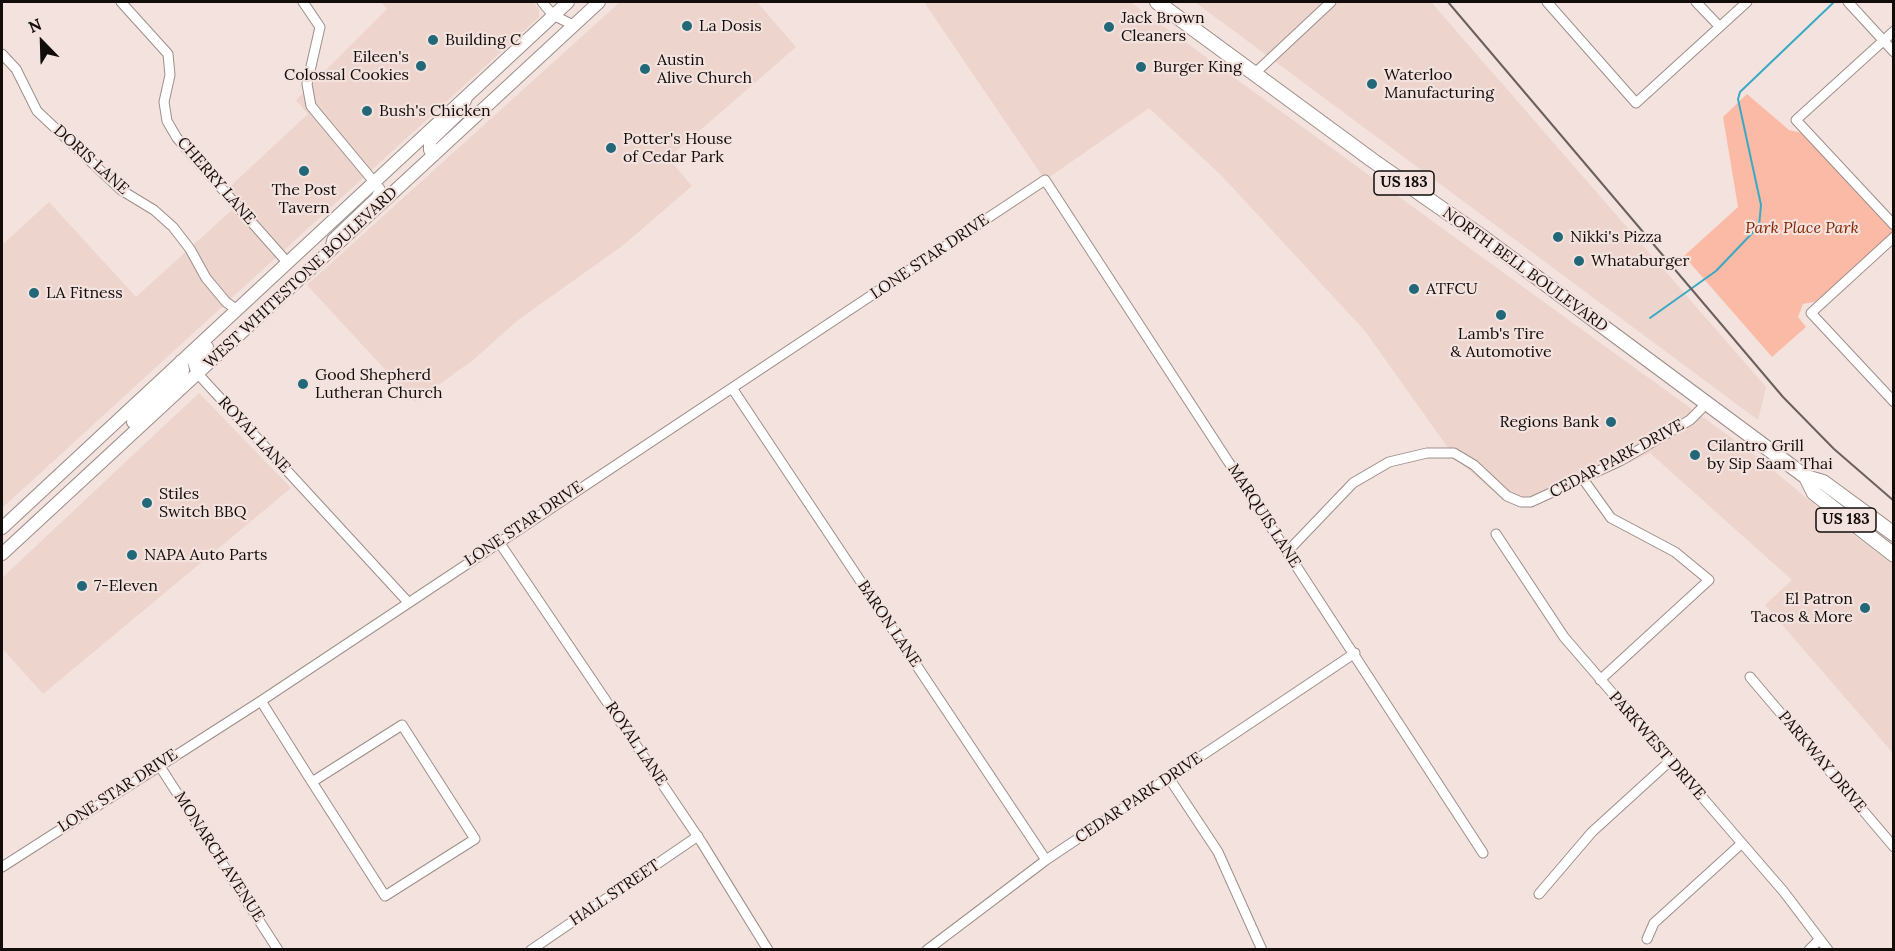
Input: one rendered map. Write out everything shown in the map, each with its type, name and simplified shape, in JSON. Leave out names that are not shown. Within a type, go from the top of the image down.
[{"type":"main road","name":"WEST WHITESTONE BOULEVARD","points":[[2,528],[565,2]]},
{"type":"main road","name":"WEST WHITESTONE BOULEVARD","points":[[2,551],[198,374],[599,2]]},
{"type":"main road","name":"NORTH BELL BOULEVARD","points":[[1157,2],[1481,236],[1806,477],[1823,482],[1893,534]]},
{"type":"main road","points":[[434,155],[430,150],[430,141],[458,114],[471,90]]},
{"type":"main road","points":[[198,374],[195,366],[196,358],[257,300],[261,288]]},
{"type":"main road","points":[[119,446],[117,439],[120,434],[181,378],[183,370],[181,361]]},
{"type":"main road","name":"NORTH BELL BOULEVARD","points":[[1806,477],[1814,493],[1893,555]]},
{"type":"street","name":"CHERRY LANE","points":[[121,2],[168,54],[170,75],[164,102],[167,121],[177,138],[287,262]]},
{"type":"street","points":[[303,2],[320,27],[307,84],[311,106],[380,189],[376,197],[332,239],[329,251]]},
{"type":"street","points":[[542,2],[553,15],[573,25]]},
{"type":"street","points":[[565,2],[573,25]]},
{"type":"street","points":[[1254,74],[1331,2]]},
{"type":"street","points":[[1547,2],[1636,103],[1746,2]]},
{"type":"street","points":[[1696,2],[1719,26]]},
{"type":"street","points":[[1848,2],[1893,52]]},
{"type":"street","points":[[1893,30],[1796,120],[1893,225]]},
{"type":"street","name":"DORIS LANE","points":[[2,54],[16,69],[37,111],[121,190],[154,210],[173,226],[190,249],[206,278],[226,302],[237,310]]},
{"type":"street","name":"LONE STAR DRIVE","points":[[2,867],[261,701],[1045,180]]},
{"type":"street","name":"MARQUIS LANE","points":[[1045,180],[1355,653],[1483,853]]},
{"type":"street","points":[[1893,237],[1811,313],[1893,402]]},
{"type":"street","name":"ROYAL LANE","points":[[198,374],[407,602]]},
{"type":"street","name":"BARON LANE","points":[[732,388],[1046,860]]},
{"type":"street","name":"CEDAR PARK DRIVE","points":[[1287,552],[1353,483],[1370,471],[1408,456],[1454,453],[1474,465],[1507,496],[1521,502],[1541,500],[1690,420],[1706,404]]},
{"type":"street","points":[[1583,479],[1611,518],[1676,552],[1709,580],[1600,680]]},
{"type":"street","name":"PARKWEST DRIVE","points":[[1496,534],[1545,611],[1600,680],[1784,892],[1828,950]]},
{"type":"street","name":"ROYAL LANE","points":[[500,542],[698,836],[768,950]]},
{"type":"street","name":"CEDAR PARK DRIVE","points":[[927,950],[1046,860],[1355,653]]},
{"type":"street","name":"PARKWAY DRIVE","points":[[1750,677],[1893,847]]},
{"type":"street","points":[[261,701],[312,782],[385,896],[475,839],[402,725],[312,782]]},
{"type":"street","points":[[1539,894],[1592,832],[1670,761]]},
{"type":"street","name":"MONARCH AVENUE","points":[[159,765],[278,950]]},
{"type":"street","points":[[1169,778],[1218,852],[1262,950]]},
{"type":"street","name":"HALL STREET","points":[[531,950],[698,836]]},
{"type":"street","points":[[1647,939],[1654,922],[1740,843]]},
{"type":"street","points":[[1809,950],[1819,940]]},
{"type":"shaded area","points":[[381,2],[533,2],[539,9],[539,17],[2,508],[2,245],[49,202],[136,297],[233,209],[221,195],[308,114],[296,100],[387,9]]},
{"type":"shaded area","points":[[620,2],[757,2],[796,47],[668,158],[692,186],[622,246],[518,320],[473,360],[415,402],[307,285]]},
{"type":"shaded area","points":[[924,2],[1130,2],[1755,455],[1811,502],[1893,565],[1893,753],[1765,605],[1792,580],[1650,453],[1542,503],[1520,507],[1500,497],[1456,459],[1365,331],[1222,176],[1149,108],[1045,180]]},
{"type":"shaded area","points":[[1195,2],[1431,2],[1766,387],[1758,420]]},
{"type":"shaded area","points":[[199,393],[291,488],[43,694],[2,648],[2,578]]},
{"type":"green space","name":"Park Place Park","points":[[1747,94],[1789,130],[1802,133],[1892,230],[1892,233],[1818,301],[1803,304],[1798,317],[1806,327],[1772,357],[1684,256],[1738,207],[1723,117]]},
{"type":"waterway","points":[[1650,318],[1716,271],[1759,226],[1761,205],[1738,99],[1740,92],[1833,3]]},
{"type":"railway","points":[[1448,2],[1783,397],[1834,449],[1894,501]]},
{"type":"place","name":"La Dosis","points":[[687,26]]},
{"type":"place","name":"Jack Brown Cleaners","points":[[1109,27]]},
{"type":"place","name":"Building C","points":[[433,40]]},
{"type":"place","name":"Eileen's Colossal Cookies","points":[[421,66]]},
{"type":"place","name":"Burger King","points":[[1141,67]]},
{"type":"place","name":"Austin Alive Church","points":[[645,69]]},
{"type":"place","name":"Waterloo Manufacturing","points":[[1372,84]]},
{"type":"place","name":"Bush's Chicken","points":[[367,111]]},
{"type":"place","name":"Potter's House of Cedar Park","points":[[611,148]]},
{"type":"place","name":"The Post Tavern","points":[[304,171]]},
{"type":"place","name":"Nikki's Pizza","points":[[1558,237]]},
{"type":"place","name":"Whataburger","points":[[1579,261]]},
{"type":"place","name":"ATFCU","points":[[1414,289]]},
{"type":"place","name":"LA Fitness","points":[[34,293]]},
{"type":"place","name":"Lamb's Tire & Automotive","points":[[1501,315]]},
{"type":"place","name":"Good Shepherd Lutheran Church","points":[[303,384]]},
{"type":"place","name":"Regions Bank","points":[[1611,422]]},
{"type":"place","name":"Cilantro Grill by Sip Saam Thai","points":[[1695,455]]},
{"type":"place","name":"Stiles Switch BBQ","points":[[147,503]]},
{"type":"place","name":"NAPA Auto Parts","points":[[132,555]]},
{"type":"place","name":"7-Eleven","points":[[82,586]]},
{"type":"place","name":"El Patron Tacos & More","points":[[1865,608]]}]
